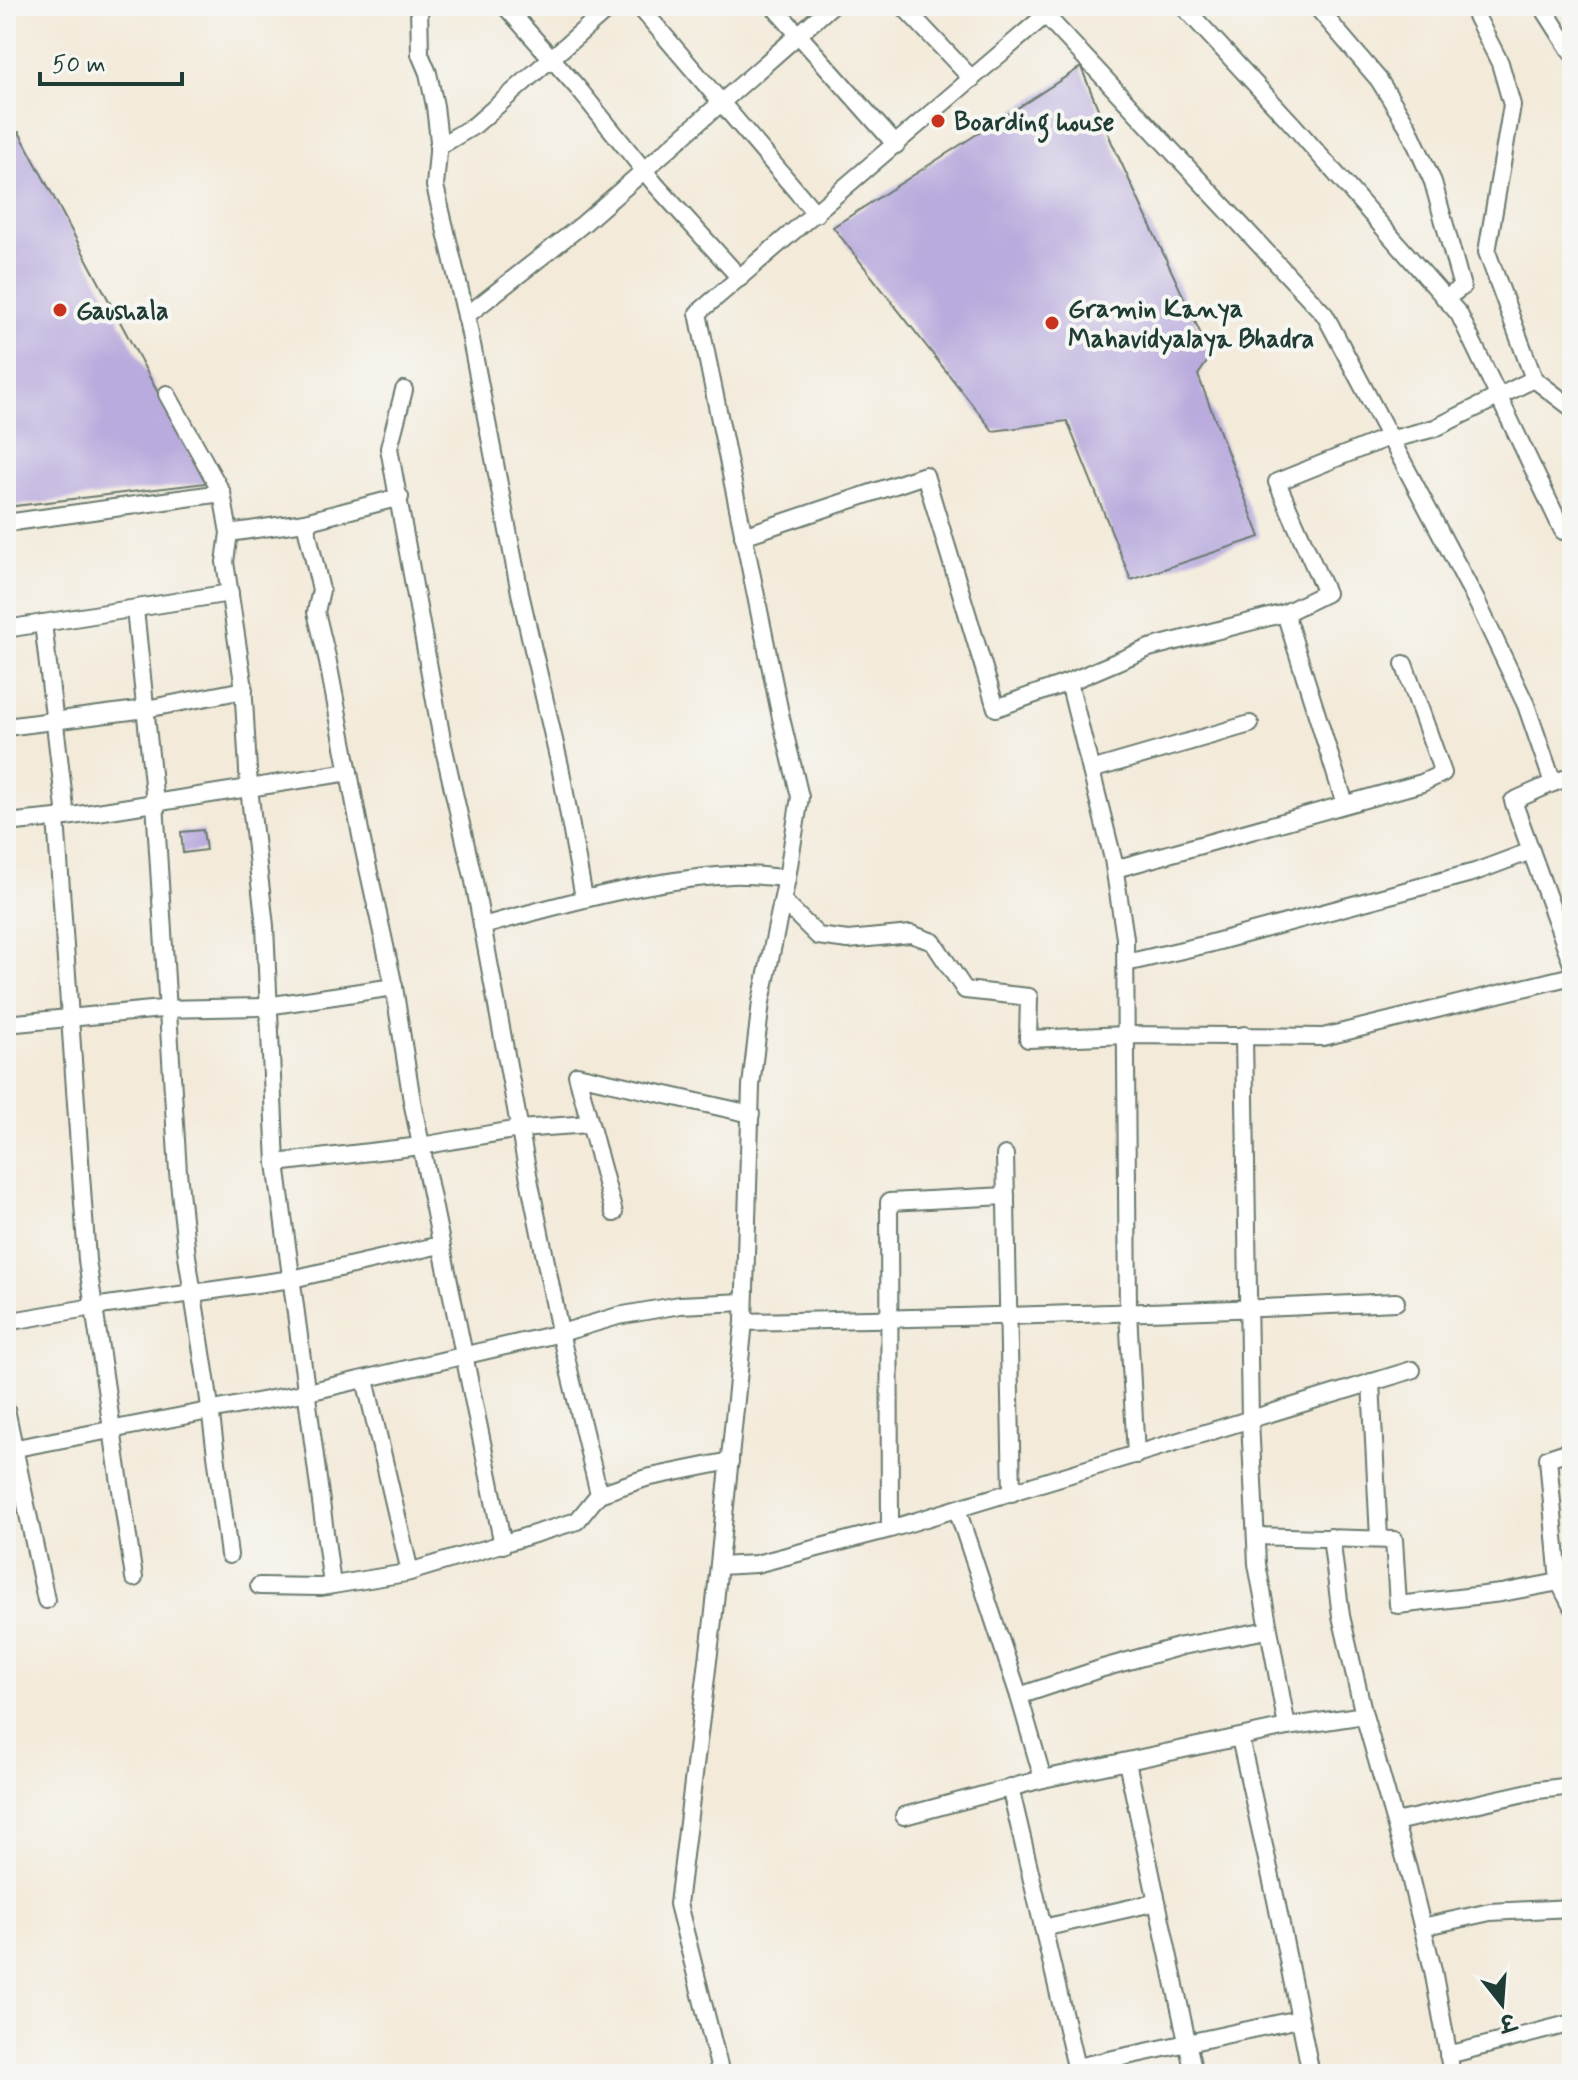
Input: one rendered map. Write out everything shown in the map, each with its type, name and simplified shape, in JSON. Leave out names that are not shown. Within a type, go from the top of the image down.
[{"type":"street","points":[[419,6],[420,54],[428,73],[435,106],[438,147],[435,186],[466,316],[520,593],[560,766],[584,898]]},
{"type":"street","points":[[505,6],[643,170],[740,278]]},
{"type":"street","points":[[438,147],[475,125],[611,6]]},
{"type":"street","points":[[639,6],[816,214]]},
{"type":"street","points":[[773,6],[896,145]]},
{"type":"street","points":[[466,316],[583,224],[831,6]]},
{"type":"street","points":[[903,6],[972,79]]},
{"type":"street","points":[[1183,6],[1294,126],[1459,314],[1563,531]]},
{"type":"street","points":[[1316,6],[1379,80],[1408,127],[1433,182],[1462,287],[1445,299]]},
{"type":"street","points":[[1471,6],[1500,63],[1512,105],[1487,252],[1534,379],[1563,393],[1572,408]]},
{"type":"street","points":[[1542,6],[1572,53]]},
{"type":"street","points":[[721,2074],[678,1904],[719,1566],[744,1322],[751,1114],[761,1002],[783,901],[800,797],[698,313],[972,79],[1046,9],[1325,315],[1477,602],[1526,705],[1553,783]]},
{"type":"street","points":[[743,536],[925,475],[996,708],[1069,682],[1149,648],[1285,613],[1326,593],[1277,482],[1392,437],[1435,428],[1534,379]]},
{"type":"street","points":[[404,390],[389,448],[443,745],[482,926],[519,1129],[561,1333],[599,1494]]},
{"type":"street","points":[[167,394],[222,493],[229,533],[225,562],[244,690],[249,788],[265,926],[276,1163],[332,1585]]},
{"type":"street","points":[[6,523],[222,493]]},
{"type":"street","points":[[229,533],[305,522],[400,497]]},
{"type":"street","points":[[305,522],[321,590],[316,612],[394,987],[440,1245],[503,1545]]},
{"type":"street","points":[[6,629],[230,593]]},
{"type":"street","points":[[135,609],[155,803],[178,1172],[229,1555]]},
{"type":"street","points":[[1285,613],[1345,804]]},
{"type":"street","points":[[43,623],[61,818],[79,1173],[93,1307],[134,1578]]},
{"type":"street","points":[[1115,869],[1422,783],[1443,773],[1404,664]]},
{"type":"street","points":[[1069,682],[1115,869],[1125,938],[1128,1312],[1136,1455]]},
{"type":"street","points":[[6,727],[146,709],[244,690]]},
{"type":"street","points":[[1091,770],[1250,724]]},
{"type":"street","points":[[6,823],[61,818],[349,772]]},
{"type":"street","points":[[1572,776],[1513,801],[1572,964]]},
{"type":"street","points":[[1126,963],[1460,876],[1531,851]]},
{"type":"street","points":[[482,926],[584,898],[733,875],[787,878]]},
{"type":"street","points":[[783,901],[818,936],[848,940],[911,934],[933,942],[965,990],[1029,997],[1028,1039],[1127,1035],[1323,1037],[1572,976]]},
{"type":"street","points":[[6,1024],[168,1009],[269,1006],[394,987]]},
{"type":"street","points":[[1244,1035],[1250,1420],[1257,1564],[1287,1727]]},
{"type":"street","points":[[614,1213],[577,1075],[751,1114]]},
{"type":"street","points":[[276,1163],[421,1146],[519,1129],[589,1124]]},
{"type":"street","points":[[1005,1155],[1012,1493]]},
{"type":"street","points":[[890,1529],[889,1202],[1006,1196]]},
{"type":"street","points":[[6,1322],[292,1279],[440,1245]]},
{"type":"street","points":[[10,1450],[308,1392],[561,1333],[618,1316],[680,1305],[744,1302]]},
{"type":"street","points":[[744,1322],[1248,1309],[1396,1302]]},
{"type":"street","points":[[719,1566],[756,1564],[890,1529],[1412,1370]]},
{"type":"street","points":[[365,1379],[410,1572]]},
{"type":"street","points":[[1371,1382],[1379,1538]]},
{"type":"street","points":[[6,1409],[10,1450],[46,1600]]},
{"type":"street","points":[[1572,1450],[1548,1458],[1559,1582],[1572,1607]]},
{"type":"street","points":[[259,1586],[332,1585],[410,1572],[577,1521],[599,1494],[646,1478],[730,1461]]},
{"type":"street","points":[[957,1509],[1043,1779]]},
{"type":"street","points":[[1256,1536],[1394,1540],[1398,1605],[1501,1593],[1559,1582]]},
{"type":"street","points":[[1331,1537],[1341,1616],[1364,1715],[1422,1927],[1452,2074]]},
{"type":"street","points":[[1019,1696],[1182,1646],[1268,1630]]},
{"type":"street","points":[[904,1816],[1043,1779],[1287,1727],[1364,1715]]},
{"type":"street","points":[[1240,1738],[1311,2074]]},
{"type":"street","points":[[1127,1762],[1194,2074]]},
{"type":"street","points":[[1395,1822],[1538,1790],[1572,1786]]},
{"type":"street","points":[[1010,1787],[1076,2067],[1299,2019]]},
{"type":"street","points":[[1043,1928],[1157,1902]]},
{"type":"street","points":[[1422,1927],[1490,1912],[1572,1908]]},
{"type":"street","points":[[1448,2055],[1572,2023]]},
{"type":"building","name":"Gramin Kanya Mahavidyalaya Bhadra","points":[[1081,67],[1112,143],[1211,356],[1198,375],[1260,537],[1131,580],[1067,421],[993,431],[833,227]]},
{"type":"building","name":"Gaushala","points":[[19,132],[206,483],[6,507],[6,137]]},
{"type":"building","points":[[203,830],[206,850],[183,853],[181,832]]},
{"type":"place","name":"Boarding house","points":[[938,121]]},
{"type":"place","name":"Gaushala","points":[[60,310]]},
{"type":"place","name":"Gramin Kanya Mahavidyalaya Bhadra","points":[[1052,323]]}]
